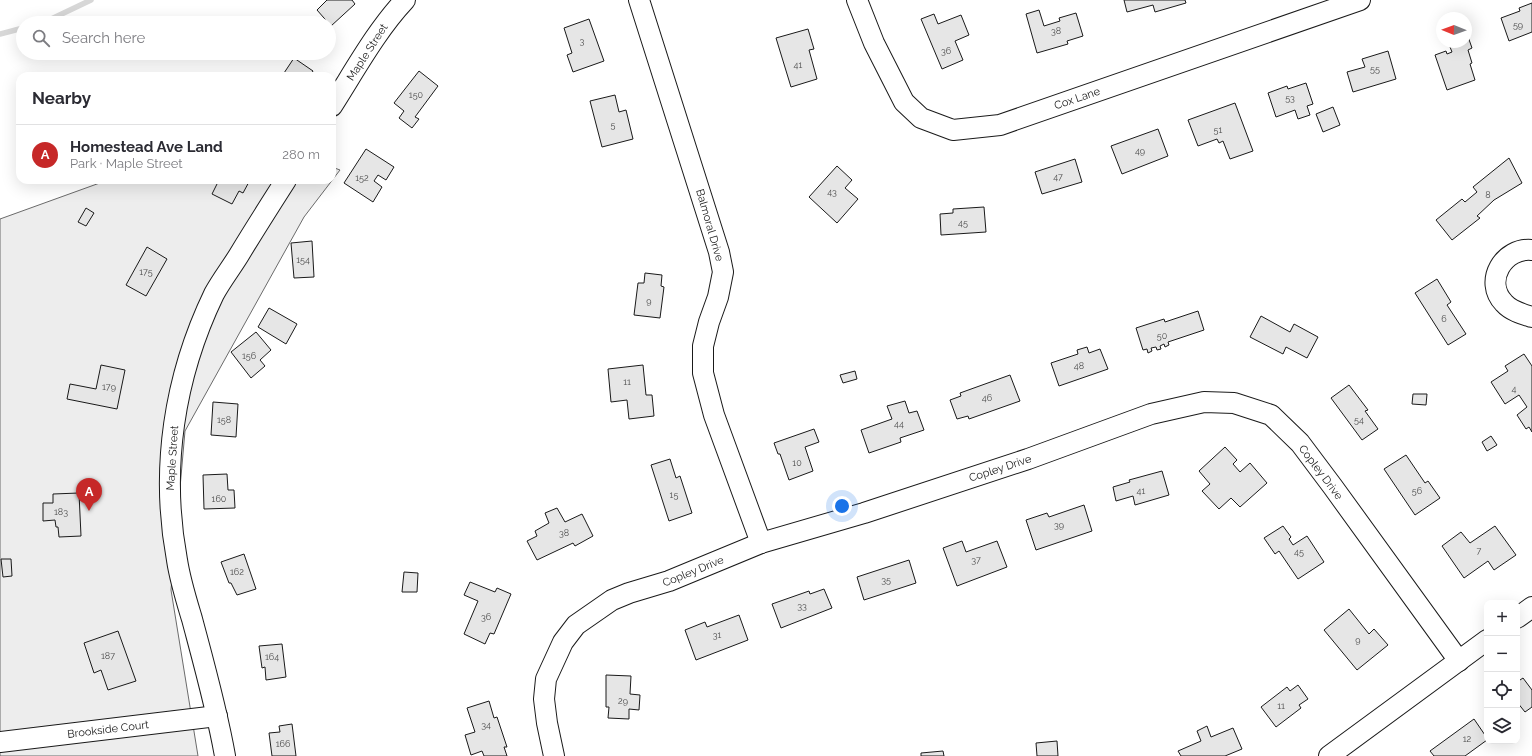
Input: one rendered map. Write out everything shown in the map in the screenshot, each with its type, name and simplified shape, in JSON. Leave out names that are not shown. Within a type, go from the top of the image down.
[{"type":"street","name":"Maple Street","points":[[336,100],[380,32],[405,0]]},
{"type":"street","name":"Balmoral Drive","points":[[639,0],[719,252],[723,272],[718,297],[709,322],[703,346],[703,373],[714,415],[761,543]]},
{"type":"street","name":"Cox Lane","points":[[857,0],[874,44],[904,102],[921,118],[953,130],[1000,125],[1360,0]]},
{"type":"street","name":"Maple Street","points":[[225,756],[217,716],[177,561],[169,498],[169,468],[172,433],[178,397],[187,363],[215,293],[283,184]]},
{"type":"street","points":[[1532,250],[1516,252],[1505,259],[1497,271],[1496,284],[1499,297],[1508,307],[1514,311],[1532,317]]},
{"type":"street","name":"Copley Drive","points":[[554,756],[545,707],[546,679],[563,642],[576,625],[612,600],[629,593],[669,581],[761,543],[864,513],[1021,461],[1151,414],[1204,402],[1234,403],[1271,415],[1300,444],[1333,487],[1459,661]]},
{"type":"street","points":[[1520,616],[1532,607]]},
{"type":"street","points":[[1328,756],[1484,642]]},
{"type":"street","name":"Brookside Court","points":[[0,742],[217,716]]},
{"type":"shaded area","points":[[336,168],[340,170],[336,175]]},
{"type":"shaded area","points":[[97,184],[329,184],[304,217],[185,431],[171,590],[198,756],[0,756],[0,219]]},
{"type":"building","points":[[327,0],[352,0],[355,4],[336,21],[336,16],[322,16],[317,10]]},
{"type":"building","points":[[1124,0],[1185,0],[1186,3],[1155,12],[1153,5],[1127,12]]},
{"type":"building","points":[[1532,3],[1532,32],[1509,41],[1501,18],[1520,11],[1519,8]]},
{"type":"building","points":[[1039,10],[1044,26],[1060,21],[1059,18],[1076,13],[1083,36],[1067,41],[1068,44],[1037,53],[1026,14]]},
{"type":"building","points":[[934,14],[938,24],[961,15],[969,35],[955,41],[963,60],[942,69],[921,19]]},
{"type":"building","points":[[589,19],[604,61],[573,72],[567,55],[572,53],[564,28]]},
{"type":"building","points":[[808,29],[814,49],[809,50],[817,79],[791,87],[776,38]]},
{"type":"building","points":[[1450,48],[1472,48],[1468,50],[1472,63],[1470,64],[1475,80],[1447,90],[1435,55],[1446,51],[1447,54],[1452,52]]},
{"type":"building","points":[[1388,51],[1396,79],[1353,92],[1347,72],[1365,67],[1362,59]]},
{"type":"building","points":[[293,60],[297,60],[313,71],[312,72],[285,72]]},
{"type":"building","points":[[419,71],[438,86],[415,117],[419,119],[412,128],[399,118],[404,111],[394,103]]},
{"type":"building","points":[[1306,83],[1313,104],[1307,106],[1310,115],[1298,119],[1295,110],[1276,117],[1268,93],[1287,86],[1288,89]]},
{"type":"building","points":[[615,95],[619,112],[626,110],[633,139],[602,147],[590,101]]},
{"type":"building","points":[[1235,103],[1253,151],[1230,159],[1223,141],[1219,143],[1217,139],[1198,146],[1188,120]]},
{"type":"building","points":[[1333,107],[1340,125],[1323,132],[1316,114]]},
{"type":"building","points":[[1158,129],[1168,156],[1122,174],[1111,146]]},
{"type":"building","points":[[366,149],[394,167],[386,180],[378,175],[374,181],[382,187],[373,202],[344,183]]},
{"type":"building","points":[[1509,158],[1522,183],[1494,200],[1477,216],[1480,218],[1452,240],[1436,220],[1462,199],[1465,202],[1477,192],[1473,187]]},
{"type":"building","points":[[1075,159],[1082,182],[1042,194],[1035,172]]},
{"type":"building","points":[[837,166],[852,180],[845,188],[858,199],[837,223],[809,197]]},
{"type":"building","points":[[217,184],[248,184],[243,193],[239,191],[232,204],[212,194]]},
{"type":"building","points":[[984,207],[986,232],[941,235],[940,214],[953,213],[953,209]]},
{"type":"building","points":[[86,208],[94,213],[86,226],[78,222]]},
{"type":"building","points":[[312,241],[314,277],[294,278],[291,243]]},
{"type":"building","points":[[147,247],[167,259],[146,296],[126,285]]},
{"type":"building","points":[[645,273],[662,275],[661,286],[664,287],[660,318],[634,315],[638,283],[644,283]]},
{"type":"building","points":[[1437,279],[1451,302],[1447,305],[1466,334],[1448,345],[1415,293]]},
{"type":"building","points":[[269,308],[297,324],[286,344],[258,327]]},
{"type":"building","points":[[1198,311],[1204,330],[1168,342],[1169,345],[1165,347],[1164,344],[1160,346],[1161,349],[1157,350],[1156,347],[1151,348],[1152,351],[1148,353],[1147,349],[1143,350],[1136,328],[1164,319],[1165,322]]},
{"type":"building","points":[[1261,316],[1290,332],[1294,324],[1318,337],[1307,358],[1286,347],[1283,354],[1250,337]]},
{"type":"building","points":[[256,332],[271,350],[260,360],[265,366],[251,378],[231,352]]},
{"type":"building","points":[[1087,347],[1089,353],[1100,349],[1108,369],[1059,386],[1051,363],[1078,354],[1077,350]]},
{"type":"building","points":[[1524,354],[1532,366],[1532,432],[1529,427],[1526,429],[1517,415],[1527,407],[1519,395],[1505,404],[1491,382],[1508,371],[1505,366]]},
{"type":"building","points":[[101,365],[125,370],[117,409],[67,399],[70,384],[96,389]]},
{"type":"building","points":[[643,365],[646,395],[652,395],[654,416],[629,419],[627,400],[611,402],[608,369]]},
{"type":"building","points":[[855,371],[857,379],[843,383],[840,375]]},
{"type":"building","points":[[1010,375],[1020,401],[969,419],[968,416],[957,419],[950,400],[961,396],[960,393]]},
{"type":"building","points":[[1349,385],[1368,410],[1365,411],[1378,429],[1362,440],[1331,398]]},
{"type":"building","points":[[1413,394],[1427,394],[1426,405],[1412,404]]},
{"type":"building","points":[[905,401],[909,413],[917,411],[924,430],[900,438],[901,442],[869,453],[861,430],[892,419],[887,406]]},
{"type":"building","points":[[213,402],[238,404],[236,437],[211,435]]},
{"type":"building","points":[[814,429],[819,442],[805,447],[813,471],[789,480],[780,454],[778,454],[774,443]]},
{"type":"building","points":[[1491,436],[1497,445],[1487,451],[1482,442]]},
{"type":"building","points":[[1225,447],[1237,460],[1233,464],[1240,472],[1250,463],[1267,483],[1240,507],[1231,498],[1219,509],[1202,491],[1210,484],[1199,471]]},
{"type":"building","points":[[1406,455],[1425,483],[1428,481],[1440,498],[1415,515],[1384,469]]},
{"type":"building","points":[[670,459],[676,478],[680,476],[692,513],[669,521],[651,465]]},
{"type":"building","points":[[1162,471],[1169,495],[1135,505],[1133,496],[1116,501],[1113,487],[1130,482],[1129,480]]},
{"type":"building","points":[[227,474],[228,490],[234,490],[235,508],[204,509],[203,475]]},
{"type":"building","points":[[79,493],[81,536],[59,537],[58,527],[56,527],[55,520],[43,521],[43,503],[53,503],[53,494]]},
{"type":"building","points":[[1084,505],[1092,531],[1036,550],[1026,520],[1047,513],[1049,517]]},
{"type":"building","points":[[557,508],[565,522],[582,514],[593,536],[575,546],[573,543],[537,560],[527,541],[537,536],[535,531],[549,523],[545,513]]},
{"type":"building","points":[[1283,526],[1291,537],[1289,539],[1293,545],[1307,536],[1324,562],[1298,579],[1279,551],[1275,554],[1264,538]]},
{"type":"building","points":[[1495,526],[1516,555],[1494,570],[1488,561],[1464,578],[1442,546],[1461,532],[1470,543]]},
{"type":"building","points":[[962,541],[966,552],[997,541],[1007,567],[957,586],[943,548]]},
{"type":"building","points":[[244,554],[256,589],[237,595],[231,583],[229,583],[221,562]]},
{"type":"building","points":[[1,559],[11,559],[12,576],[3,577]]},
{"type":"building","points":[[909,560],[916,583],[864,600],[857,577]]},
{"type":"building","points":[[404,572],[418,573],[417,592],[402,592]]},
{"type":"building","points":[[470,582],[495,592],[497,588],[511,594],[494,634],[490,633],[485,644],[464,634],[478,601],[464,595]]},
{"type":"building","points":[[824,589],[832,608],[781,628],[772,604],[809,591],[810,594]]},
{"type":"building","points":[[1349,609],[1369,634],[1374,629],[1388,645],[1357,670],[1324,630]]},
{"type":"building","points":[[739,615],[748,640],[696,660],[685,630],[705,622],[707,627]]},
{"type":"building","points":[[118,631],[136,681],[108,690],[101,670],[94,673],[84,643]]},
{"type":"building","points":[[282,644],[286,677],[266,680],[265,667],[262,668],[259,646]]},
{"type":"building","points":[[606,675],[631,676],[630,694],[640,695],[639,710],[629,709],[629,719],[608,718],[609,707],[606,707]]},
{"type":"building","points":[[1523,678],[1532,690],[1532,707],[1525,712],[1520,706],[1520,680]]},
{"type":"building","points":[[1298,685],[1308,699],[1299,705],[1301,708],[1276,727],[1261,707],[1287,687],[1290,691]]},
{"type":"building","points":[[489,701],[494,718],[497,717],[507,747],[504,747],[507,756],[484,756],[482,751],[471,755],[465,735],[475,732],[467,708]]},
{"type":"building","points":[[1474,719],[1484,734],[1484,742],[1465,756],[1434,756],[1430,751]]},
{"type":"building","points":[[292,724],[296,756],[272,756],[269,733],[280,732],[279,726]]},
{"type":"building","points":[[1207,726],[1211,737],[1233,728],[1242,749],[1225,756],[1181,756],[1178,751],[1201,741],[1197,731]]},
{"type":"building","points":[[1057,741],[1058,756],[1037,756],[1036,743]]},
{"type":"building","points":[[943,751],[944,756],[921,756],[921,753]]},
{"type":"waterway","points":[[57,16],[91,0]]},
{"type":"waterway","points":[[0,34],[16,30]]},
{"type":"place","name":"Homestead Ave Land","points":[[89,511]]}]
